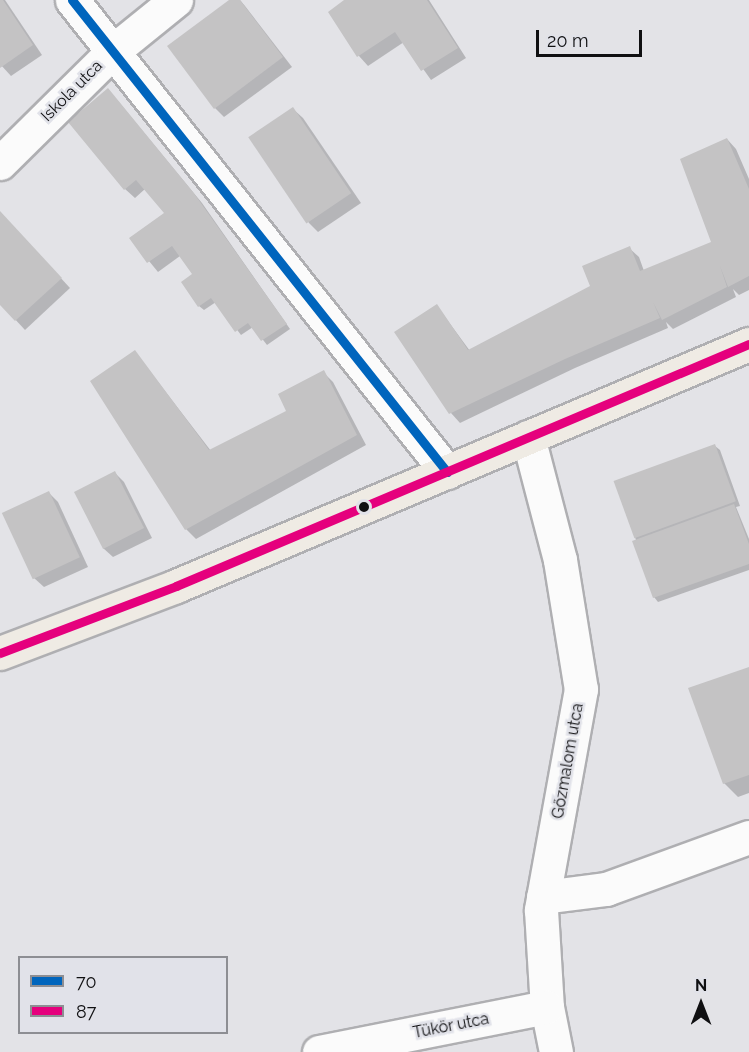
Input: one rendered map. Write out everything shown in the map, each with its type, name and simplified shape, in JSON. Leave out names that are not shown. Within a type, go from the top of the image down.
[{"type":"main road","points":[[0,653],[177,586],[749,344]]},
{"type":"street","points":[[72,0],[447,472]]},
{"type":"street","name":"Iskola utca","points":[[0,163],[113,51],[176,0]]},
{"type":"street","name":"Gőzmalom utca","points":[[528,437],[560,560],[581,689],[541,910],[547,1007],[556,1052]]},
{"type":"street","points":[[543,897],[606,889],[749,837]]},
{"type":"street","name":"Tükör utca","points":[[319,1052],[547,1007]]},
{"type":"building","points":[[0,0],[3,0],[33,45],[0,68]]},
{"type":"building","points":[[229,0],[240,0],[283,57],[214,109],[167,46]]},
{"type":"building","points":[[344,0],[427,0],[458,48],[421,71],[395,32],[357,57],[328,12]]},
{"type":"building","points":[[108,88],[193,192],[287,324],[261,341],[248,323],[235,332],[211,298],[198,307],[181,282],[192,274],[172,246],[147,263],[129,238],[164,213],[136,180],[124,190],[68,122]]},
{"type":"building","points":[[293,107],[351,193],[306,223],[248,137]]},
{"type":"building","points":[[727,138],[749,189],[749,276],[728,287],[720,266],[727,287],[662,320],[653,302],[660,318],[565,359],[449,414],[394,332],[437,304],[468,350],[590,286],[582,266],[630,246],[640,271],[711,242],[680,159]]},
{"type":"building","points":[[0,211],[62,278],[15,321],[0,305]]},
{"type":"building","points":[[135,350],[209,450],[286,411],[278,394],[324,370],[357,435],[185,530],[90,381]]},
{"type":"building","points":[[715,444],[736,501],[634,538],[614,481]]},
{"type":"building","points":[[115,471],[144,528],[103,549],[74,492]]},
{"type":"building","points":[[49,491],[80,557],[33,579],[2,513]]},
{"type":"building","points":[[734,504],[749,544],[749,564],[653,598],[632,541]]},
{"type":"building","points":[[749,667],[749,775],[723,784],[688,688]]},
{"type":"transit line","name":"70","points":[[72,0],[447,472]]},
{"type":"transit line","name":"87","points":[[0,653],[176,586],[749,344]]}]
